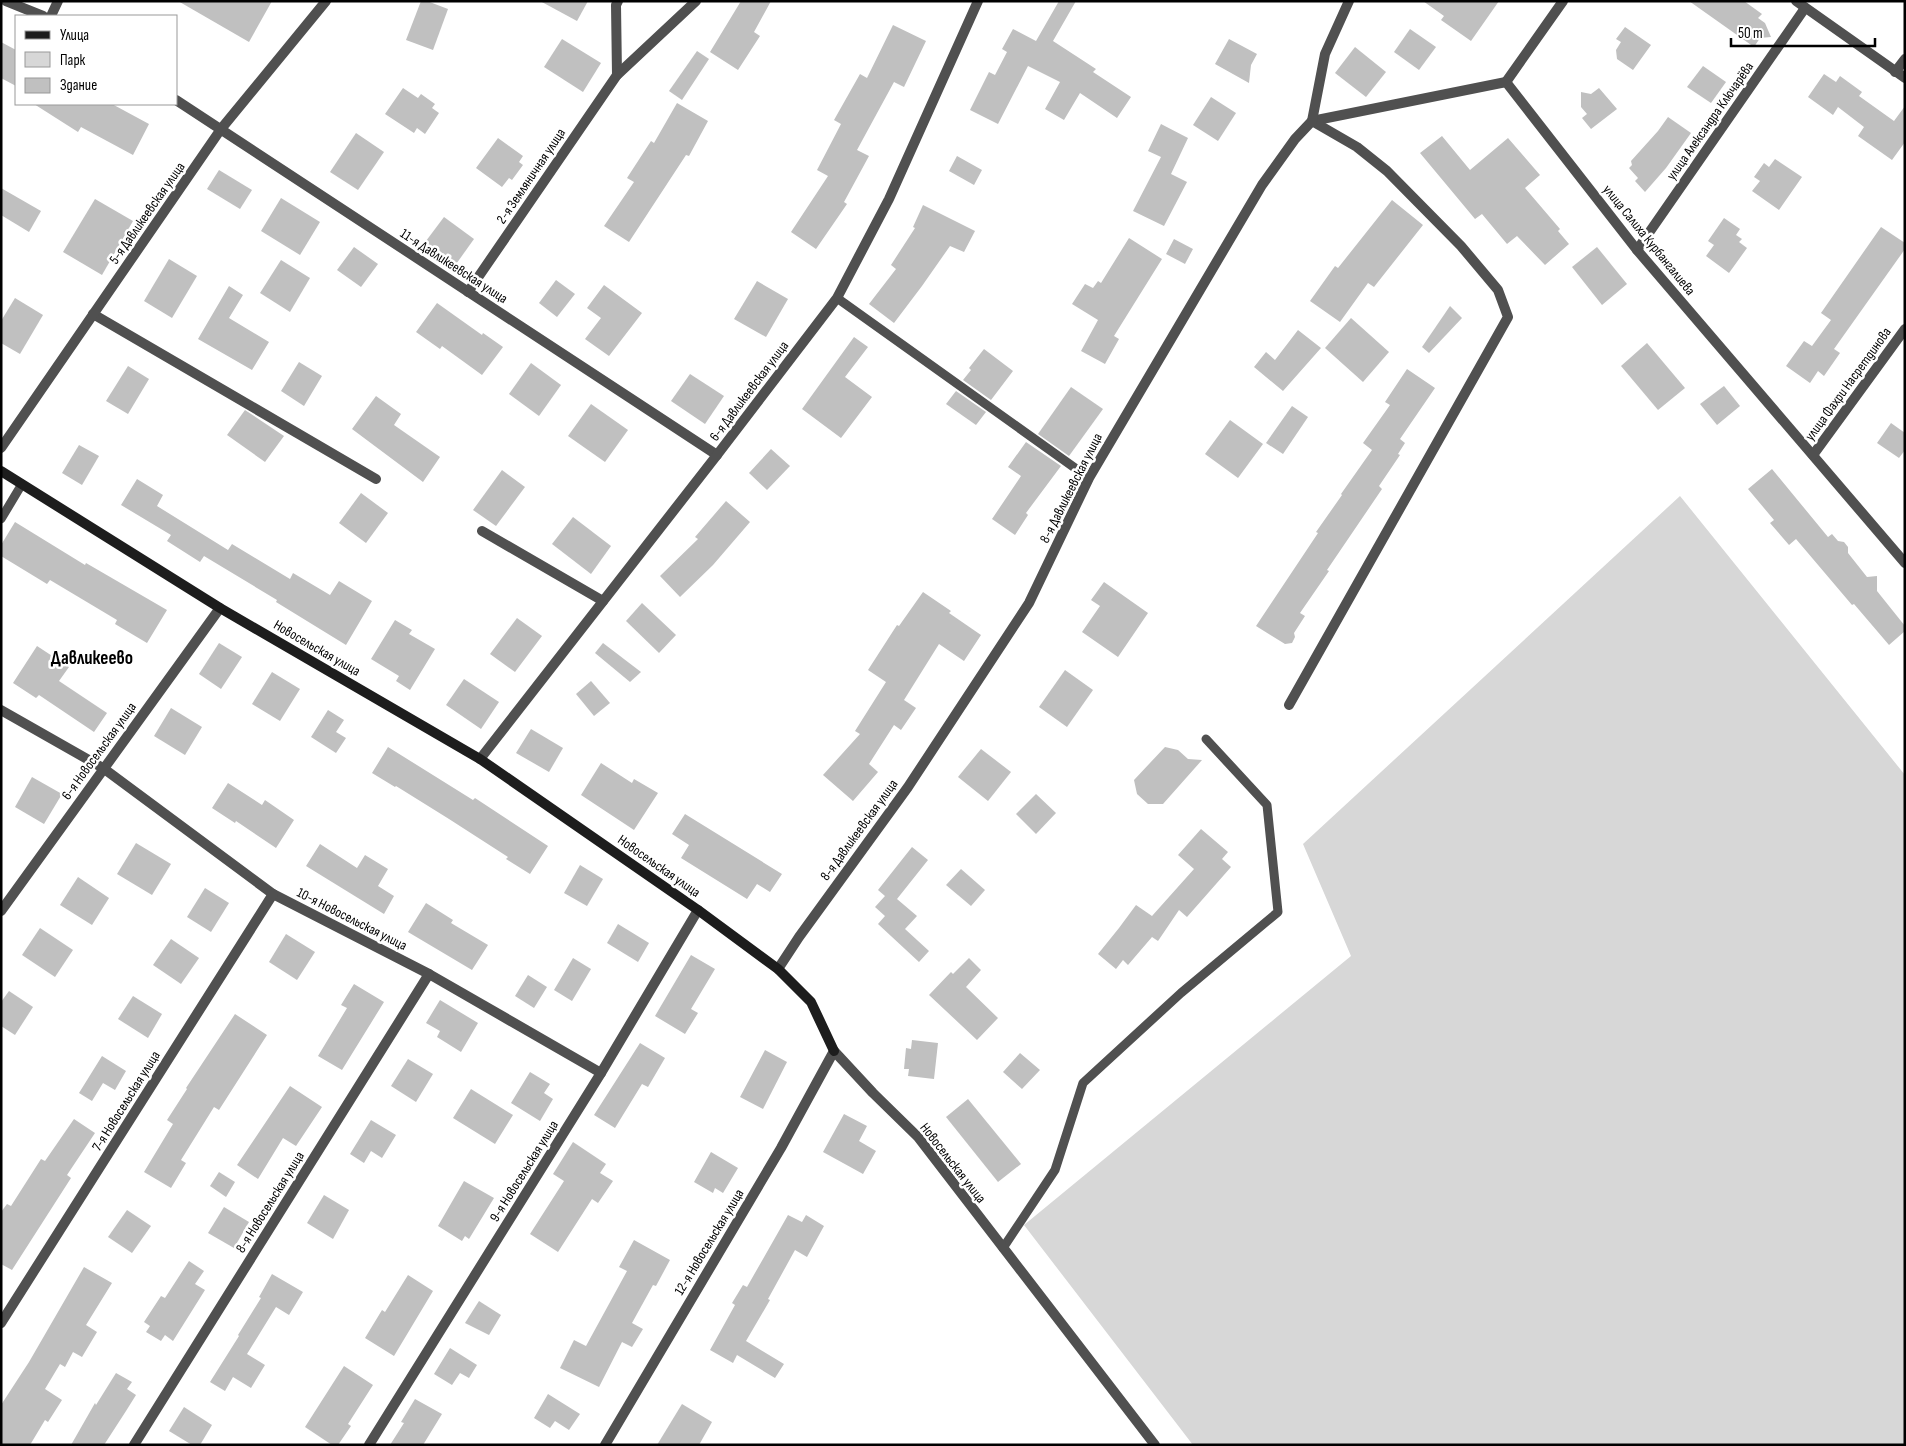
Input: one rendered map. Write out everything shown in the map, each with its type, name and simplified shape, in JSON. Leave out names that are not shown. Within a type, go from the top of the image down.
[{"type":"street","points":[[6,1],[41,15]]},
{"type":"street","points":[[51,15],[58,1]]},
{"type":"street","name":"5-я Давликеевская улица","points":[[1,448],[221,128],[326,1]]},
{"type":"street","points":[[616,75],[618,1]]},
{"type":"street","name":"2-я Земляничная улица","points":[[468,292],[616,75],[696,1]]},
{"type":"street","name":"6-я Давликеевская улица","points":[[480,759],[718,455],[837,298],[889,199],[978,1]]},
{"type":"street","points":[[1312,121],[1325,54],[1349,1]]},
{"type":"street","points":[[1312,121],[1506,82],[1563,1]]},
{"type":"street","points":[[1796,1],[1905,78]]},
{"type":"street","name":"улица Александра Ключарёва","points":[[1637,250],[1805,8]]},
{"type":"street","points":[[1895,72],[1905,59]]},
{"type":"street","name":"улица Салиха Курбангалиева","points":[[1506,82],[1637,250],[1905,563]]},
{"type":"street","name":"11-я Давликеевская улица","points":[[178,101],[718,455]]},
{"type":"street","points":[[1289,705],[1508,317],[1498,290],[1467,253],[1387,171],[1357,147],[1312,121]]},
{"type":"street","name":"8-я Давликеевская улица","points":[[778,969],[799,937],[908,787],[1029,603],[1089,478],[1262,185],[1295,139],[1312,121]]},
{"type":"street","points":[[93,314],[376,479]]},
{"type":"street","name":"улица Фахри Насретдинова","points":[[1813,455],[1905,329]]},
{"type":"street","name":"Новосельская улица","points":[[1,471],[220,608],[480,759],[698,910],[778,969],[811,1002],[834,1051],[873,1094],[918,1137],[1156,1445]]},
{"type":"street","points":[[482,532],[603,601]]},
{"type":"street","name":"6-я Новосельская улица","points":[[1,911],[220,608]]},
{"type":"street","name":"10-я Новосельская улица","points":[[1,710],[103,768],[273,894],[429,974],[601,1073]]},
{"type":"street","name":"7-я Новосельская улица","points":[[1,1323],[273,894]]},
{"type":"street","name":"9-я Новосельская улица","points":[[369,1445],[601,1073],[698,910]]},
{"type":"street","name":"8-я Новосельская улица","points":[[134,1445],[429,974]]},
{"type":"street","name":"12-я Новосельская улица","points":[[605,1445],[781,1148],[834,1051]]},
{"type":"lane","points":[[837,298],[1089,478]]},
{"type":"lane","points":[[1,519],[22,484]]},
{"type":"lane","points":[[1003,1248],[1055,1170],[1083,1083],[1182,994],[1278,912],[1267,805],[1206,739]]},
{"type":"green space","points":[[1680,496],[1905,775],[1905,1445],[1193,1445],[1024,1225],[1351,956],[1303,844]]},
{"type":"building","points":[[178,1],[272,1],[249,42]]},
{"type":"building","points":[[421,1],[427,1],[448,9],[433,50],[406,40]]},
{"type":"building","points":[[540,1],[588,1],[577,21]]},
{"type":"building","points":[[741,1],[771,1],[754,32],[760,36],[738,70],[710,52]]},
{"type":"building","points":[[1059,1],[1076,1],[1053,41],[1096,69],[1093,72],[1131,97],[1117,118],[1080,93],[1064,120],[1045,109],[1060,82],[1028,66],[998,124],[970,110],[989,72],[995,75],[1007,52],[1002,49],[1013,29],[1036,41]]},
{"type":"building","points":[[1423,1],[1499,1],[1471,41],[1441,20],[1444,16]]},
{"type":"building","points":[[1689,1],[1744,1],[1762,14],[1758,18],[1765,23],[1771,37],[1760,38],[1754,47]]},
{"type":"building","points":[[893,25],[926,41],[904,87],[894,82],[857,150],[869,156],[844,202],[847,204],[816,249],[791,232],[828,176],[817,170],[841,124],[834,120],[860,74],[867,78]]},
{"type":"building","points":[[1625,27],[1651,45],[1633,70],[1617,59],[1616,50],[1621,42],[1616,39]]},
{"type":"building","points":[[1410,29],[1436,47],[1419,70],[1394,52]]},
{"type":"building","points":[[562,39],[601,63],[583,92],[544,67]]},
{"type":"building","points":[[1229,39],[1257,54],[1251,65],[1249,83],[1215,64]]},
{"type":"building","points":[[1,42],[15,49],[15,85],[1,78]]},
{"type":"building","points":[[1355,47],[1386,72],[1366,97],[1335,73]]},
{"type":"building","points":[[697,51],[709,59],[682,100],[669,91]]},
{"type":"building","points":[[1703,66],[1726,82],[1711,103],[1687,87]]},
{"type":"building","points":[[1824,74],[1836,82],[1840,76],[1862,92],[1859,96],[1894,121],[1905,106],[1905,142],[1892,160],[1858,136],[1864,127],[1838,107],[1833,115],[1808,97]]},
{"type":"building","points":[[403,88],[418,98],[421,94],[435,104],[432,108],[439,113],[425,134],[417,128],[414,133],[385,114]]},
{"type":"building","points":[[1599,88],[1617,109],[1591,129],[1582,118],[1587,114],[1581,107],[1581,92],[1591,94]]},
{"type":"building","points":[[1211,97],[1236,113],[1218,141],[1193,125]]},
{"type":"building","points":[[677,103],[708,121],[689,156],[686,155],[629,242],[604,226],[634,182],[627,178],[651,141],[654,143]]},
{"type":"building","points":[[36,105],[114,105],[149,124],[133,155],[81,127],[78,132]]},
{"type":"building","points":[[1668,117],[1691,133],[1666,168],[1645,192],[1635,181],[1638,178],[1629,168],[1632,165],[1631,161]]},
{"type":"building","points":[[1161,124],[1188,138],[1171,174],[1187,182],[1164,226],[1133,211],[1161,157],[1148,151]]},
{"type":"building","points":[[356,133],[384,152],[358,190],[330,172]]},
{"type":"building","points":[[1442,136],[1470,170],[1508,138],[1540,175],[1525,188],[1560,229],[1558,231],[1569,244],[1545,265],[1517,236],[1507,244],[1482,214],[1475,219],[1420,153]]},
{"type":"building","points":[[498,138],[523,156],[519,162],[523,165],[512,180],[509,178],[502,187],[476,168]]},
{"type":"building","points":[[957,156],[982,170],[974,185],[949,171]]},
{"type":"building","points":[[1775,159],[1802,177],[1779,210],[1752,191],[1760,181],[1754,177],[1764,163],[1769,167]]},
{"type":"building","points":[[219,170],[252,190],[240,209],[207,189]]},
{"type":"building","points":[[1,188],[41,211],[29,232],[1,215]]},
{"type":"building","points":[[281,198],[320,222],[300,255],[261,231]]},
{"type":"building","points":[[95,199],[133,221],[102,275],[63,252]]},
{"type":"building","points":[[1392,200],[1423,225],[1374,287],[1368,283],[1340,322],[1310,301],[1335,266],[1338,268]]},
{"type":"building","points":[[923,205],[975,231],[964,252],[950,246],[894,323],[869,304],[896,269],[891,265],[915,228],[913,227]]},
{"type":"building","points":[[444,217],[474,239],[454,267],[423,245]]},
{"type":"building","points":[[1724,218],[1740,229],[1736,235],[1742,239],[1739,242],[1747,248],[1729,273],[1706,256],[1714,245],[1708,241]]},
{"type":"building","points":[[1881,227],[1905,243],[1905,249],[1834,349],[1840,353],[1824,376],[1818,371],[1810,383],[1786,366],[1804,341],[1812,346],[1831,320],[1821,313]]},
{"type":"building","points":[[1129,238],[1162,259],[1114,336],[1119,339],[1105,364],[1081,351],[1098,320],[1072,304],[1085,284],[1093,288],[1098,281],[1101,283]]},
{"type":"building","points":[[1174,239],[1193,249],[1185,264],[1166,254]]},
{"type":"building","points":[[354,247],[378,264],[361,287],[337,270]]},
{"type":"building","points":[[1597,247],[1627,284],[1602,305],[1572,267]]},
{"type":"building","points":[[169,259],[197,276],[172,318],[144,301]]},
{"type":"building","points":[[281,260],[310,278],[290,312],[260,293]]},
{"type":"building","points":[[556,280],[575,294],[557,317],[539,303]]},
{"type":"building","points":[[757,281],[788,299],[766,337],[734,319]]},
{"type":"building","points":[[604,285],[642,313],[609,356],[585,339],[601,318],[587,308]]},
{"type":"building","points":[[229,286],[243,295],[229,318],[269,342],[252,370],[198,339]]},
{"type":"building","points":[[15,298],[43,315],[20,354],[1,343],[1,321]]},
{"type":"building","points":[[437,303],[482,335],[483,333],[503,347],[482,375],[442,346],[440,349],[416,332]]},
{"type":"building","points":[[1450,306],[1462,318],[1429,353],[1422,347]]},
{"type":"building","points":[[1351,318],[1389,352],[1363,382],[1325,348]]},
{"type":"building","points":[[1298,330],[1321,348],[1283,391],[1254,367],[1266,352],[1275,360]]},
{"type":"building","points":[[854,337],[868,347],[845,377],[872,397],[841,438],[802,409]]},
{"type":"building","points":[[1647,343],[1685,388],[1658,410],[1621,366]]},
{"type":"building","points":[[984,349],[1013,371],[991,400],[963,380],[971,370],[969,368]]},
{"type":"building","points":[[299,362],[322,376],[304,406],[281,391]]},
{"type":"building","points":[[531,363],[561,385],[539,416],[509,394]]},
{"type":"building","points":[[128,366],[149,379],[128,414],[106,401]]},
{"type":"building","points":[[1407,369],[1435,388],[1400,439],[1405,443],[1398,454],[1400,455],[1379,486],[1382,489],[1300,613],[1305,616],[1294,633],[1295,637],[1292,643],[1285,644],[1256,626],[1318,533],[1316,532],[1341,494],[1372,450],[1363,443],[1390,405],[1385,402]]},
{"type":"building","points":[[690,374],[724,396],[705,424],[671,401]]},
{"type":"building","points":[[1724,386],[1740,406],[1717,425],[1700,404]]},
{"type":"building","points":[[1071,387],[1103,409],[1069,456],[1038,434]]},
{"type":"building","points":[[956,391],[986,412],[976,425],[946,404]]},
{"type":"building","points":[[376,396],[401,414],[394,425],[440,457],[423,482],[352,429]]},
{"type":"building","points":[[591,404],[628,430],[605,462],[568,436]]},
{"type":"building","points":[[1292,406],[1308,417],[1283,454],[1266,443]]},
{"type":"building","points":[[245,410],[284,436],[265,462],[227,435]]},
{"type":"building","points":[[1230,420],[1263,444],[1238,478],[1205,454]]},
{"type":"building","points":[[1891,423],[1905,433],[1905,450],[1899,458],[1877,443]]},
{"type":"building","points":[[1026,442],[1061,466],[1026,513],[1028,515],[1015,535],[992,519],[1021,476],[1008,467]]},
{"type":"building","points":[[79,445],[99,456],[82,485],[62,473]]},
{"type":"building","points":[[771,449],[790,466],[767,490],[749,473]]},
{"type":"building","points":[[1772,469],[1828,537],[1832,534],[1838,541],[1844,542],[1848,547],[1848,553],[1867,577],[1877,576],[1877,591],[1905,626],[1905,631],[1889,645],[1796,539],[1789,545],[1770,523],[1774,520],[1748,489]]},
{"type":"building","points":[[502,470],[525,487],[496,526],[473,510]]},
{"type":"building","points":[[137,479],[163,495],[157,506],[228,550],[232,544],[290,579],[293,573],[330,595],[339,581],[372,601],[346,645],[204,556],[200,562],[167,541],[171,535],[121,505]]},
{"type":"building","points":[[361,493],[388,513],[366,543],[339,523]]},
{"type":"building","points":[[726,501],[750,522],[713,565],[680,597],[660,576],[698,539],[695,537]]},
{"type":"building","points":[[573,517],[611,546],[591,574],[552,544]]},
{"type":"building","points":[[15,522],[85,565],[86,563],[167,610],[147,643],[115,624],[117,620],[50,580],[47,584],[1,556],[1,545]]},
{"type":"building","points":[[1104,582],[1148,613],[1118,657],[1082,632],[1100,606],[1091,600]]},
{"type":"building","points":[[923,592],[981,635],[964,661],[939,644],[904,700],[916,708],[901,730],[894,725],[869,764],[878,772],[853,801],[823,775],[860,734],[855,731],[886,682],[868,670],[897,625],[899,626]]},
{"type":"building","points":[[642,603],[676,635],[659,653],[626,621]]},
{"type":"building","points":[[517,618],[542,636],[515,672],[490,654]]},
{"type":"building","points":[[395,620],[412,630],[409,634],[435,649],[410,690],[396,681],[399,676],[371,659]]},
{"type":"building","points":[[219,643],[242,657],[221,689],[199,674]]},
{"type":"building","points":[[603,643],[641,672],[630,682],[595,653]]},
{"type":"building","points":[[37,646],[69,667],[59,681],[107,713],[94,732],[39,695],[36,698],[13,683]]},
{"type":"building","points":[[1065,670],[1093,690],[1067,727],[1039,707]]},
{"type":"building","points":[[272,672],[300,689],[280,721],[252,704]]},
{"type":"building","points":[[464,679],[499,702],[481,729],[446,705]]},
{"type":"building","points":[[591,681],[610,703],[594,716],[576,694]]},
{"type":"building","points":[[171,708],[202,727],[185,755],[154,736]]},
{"type":"building","points":[[328,710],[344,720],[336,732],[346,738],[336,753],[311,737]]},
{"type":"building","points":[[531,729],[563,748],[549,772],[516,753]]},
{"type":"building","points":[[388,747],[473,800],[475,798],[548,846],[530,874],[506,859],[508,857],[449,819],[372,773]]},
{"type":"building","points":[[1165,747],[1178,750],[1188,759],[1202,760],[1163,804],[1148,804],[1137,794],[1134,780]]},
{"type":"building","points":[[981,749],[1011,772],[988,801],[958,777]]},
{"type":"building","points":[[601,763],[632,783],[634,779],[658,793],[634,830],[581,795]]},
{"type":"building","points":[[32,777],[62,794],[44,824],[15,807]]},
{"type":"building","points":[[228,783],[262,805],[265,800],[294,820],[276,848],[236,821],[235,823],[212,808]]},
{"type":"building","points":[[1036,794],[1056,813],[1036,834],[1016,814]]},
{"type":"building","points":[[685,814],[782,874],[770,892],[757,884],[747,899],[681,858],[689,845],[672,834]]},
{"type":"building","points":[[1201,829],[1228,852],[1222,859],[1231,867],[1187,917],[1179,910],[1158,941],[1152,937],[1128,965],[1123,960],[1116,969],[1098,954],[1136,905],[1152,916],[1194,869],[1178,855]]},
{"type":"building","points":[[136,843],[171,864],[152,895],[117,874]]},
{"type":"building","points":[[320,844],[357,868],[365,855],[388,869],[378,886],[394,896],[384,914],[306,866]]},
{"type":"building","points":[[912,847],[928,860],[897,899],[917,916],[905,929],[929,951],[919,962],[878,924],[885,916],[875,907],[885,896],[878,890]]},
{"type":"building","points":[[580,865],[603,879],[587,906],[564,893]]},
{"type":"building","points":[[961,869],[985,890],[971,906],[946,885]]},
{"type":"building","points":[[78,877],[109,898],[92,925],[60,905]]},
{"type":"building","points":[[205,888],[229,903],[211,932],[187,917]]},
{"type":"building","points":[[426,903],[453,920],[451,923],[488,945],[472,970],[408,932]]},
{"type":"building","points":[[618,924],[649,943],[638,962],[607,943]]},
{"type":"building","points":[[40,928],[73,950],[55,977],[22,955]]},
{"type":"building","points":[[286,934],[315,952],[297,980],[269,962]]},
{"type":"building","points":[[171,939],[199,958],[181,984],[153,965]]},
{"type":"building","points":[[691,955],[715,969],[691,1009],[698,1013],[685,1034],[655,1016]]},
{"type":"building","points":[[573,958],[591,969],[572,1001],[554,990]]},
{"type":"building","points":[[969,958],[981,970],[966,987],[998,1018],[977,1040],[929,995],[951,972],[953,974]]},
{"type":"building","points":[[528,975],[547,987],[534,1008],[515,996]]},
{"type":"building","points":[[354,984],[384,1002],[342,1070],[318,1056],[347,1008],[341,1005]]},
{"type":"building","points":[[9,991],[33,1007],[15,1035],[1,1026],[1,1002]]},
{"type":"building","points":[[133,996],[162,1014],[148,1038],[118,1019]]},
{"type":"building","points":[[440,1000],[478,1023],[461,1052],[437,1037],[440,1031],[426,1023]]},
{"type":"building","points":[[235,1014],[267,1035],[219,1110],[214,1107],[181,1160],[186,1163],[171,1188],[144,1172],[173,1124],[167,1120]]},
{"type":"building","points":[[912,1040],[938,1043],[934,1079],[908,1076],[909,1069],[904,1069],[906,1048],[911,1049]]},
{"type":"building","points":[[640,1043],[665,1058],[648,1087],[642,1084],[615,1128],[594,1115]]},
{"type":"building","points":[[765,1050],[787,1062],[763,1109],[740,1097]]},
{"type":"building","points":[[1020,1053],[1040,1070],[1022,1089],[1003,1072]]},
{"type":"building","points":[[102,1056],[126,1071],[115,1090],[103,1083],[92,1101],[79,1093]]},
{"type":"building","points":[[408,1059],[433,1074],[416,1102],[391,1086]]},
{"type":"building","points":[[530,1072],[550,1084],[544,1093],[553,1099],[540,1121],[511,1103]]},
{"type":"building","points":[[290,1086],[322,1107],[296,1146],[283,1138],[258,1179],[237,1165]]},
{"type":"building","points":[[471,1089],[513,1115],[495,1144],[453,1118]]},
{"type":"building","points":[[968,1099],[1021,1164],[998,1182],[946,1117]]},
{"type":"building","points":[[844,1114],[867,1126],[859,1141],[876,1151],[863,1174],[823,1152]]},
{"type":"building","points":[[74,1119],[95,1133],[67,1175],[71,1178],[12,1270],[1,1264],[1,1212],[7,1204],[11,1206],[41,1159],[45,1161]]},
{"type":"building","points":[[371,1120],[396,1135],[382,1158],[371,1151],[364,1163],[350,1154]]},
{"type":"building","points":[[573,1142],[606,1164],[600,1173],[613,1181],[598,1203],[592,1199],[558,1252],[530,1234],[564,1181],[553,1174]]},
{"type":"building","points":[[711,1152],[738,1168],[723,1193],[715,1188],[713,1193],[694,1182]]},
{"type":"building","points":[[219,1172],[235,1182],[226,1197],[210,1186]]},
{"type":"building","points":[[464,1181],[494,1198],[469,1239],[465,1236],[462,1241],[438,1226]]},
{"type":"building","points":[[324,1195],[349,1210],[333,1239],[307,1223]]},
{"type":"building","points":[[224,1207],[249,1222],[234,1248],[208,1233]]},
{"type":"building","points":[[127,1210],[151,1226],[132,1253],[108,1237]]},
{"type":"building","points":[[788,1215],[802,1222],[806,1215],[824,1226],[807,1257],[795,1250],[768,1299],[770,1300],[746,1341],[784,1364],[775,1378],[737,1355],[733,1363],[710,1350],[735,1305],[732,1303],[743,1285],[747,1287]]},
{"type":"building","points":[[634,1240],[670,1260],[656,1286],[653,1285],[632,1323],[643,1329],[632,1347],[622,1342],[599,1387],[560,1368],[574,1340],[586,1346],[627,1271],[619,1267]]},
{"type":"building","points":[[189,1261],[204,1271],[195,1284],[205,1290],[173,1341],[165,1335],[161,1341],[146,1332],[150,1326],[144,1322],[161,1296],[165,1298]]},
{"type":"building","points":[[84,1267],[112,1283],[86,1325],[97,1332],[82,1357],[73,1352],[65,1367],[60,1364],[45,1389],[62,1400],[48,1422],[45,1420],[30,1445],[1,1445],[1,1405],[29,1362]]},
{"type":"building","points":[[272,1274],[303,1292],[289,1315],[276,1307],[247,1354],[265,1365],[251,1388],[233,1377],[225,1391],[210,1382],[261,1298],[259,1297]]},
{"type":"building","points":[[408,1275],[433,1291],[394,1356],[365,1338],[382,1310],[385,1312]]},
{"type":"building","points":[[479,1301],[501,1315],[489,1335],[465,1323]]},
{"type":"building","points":[[450,1348],[477,1365],[469,1378],[460,1373],[452,1385],[434,1374]]},
{"type":"building","points":[[344,1366],[373,1385],[348,1424],[351,1426],[338,1445],[332,1445],[305,1427]]},
{"type":"building","points":[[116,1373],[132,1382],[127,1389],[136,1395],[104,1445],[71,1445],[95,1403],[96,1405]]},
{"type":"building","points":[[548,1394],[580,1414],[569,1430],[555,1421],[550,1428],[534,1418]]},
{"type":"building","points":[[415,1399],[442,1414],[423,1445],[390,1445],[404,1423],[401,1422]]},
{"type":"building","points":[[682,1404],[712,1422],[699,1445],[657,1445]]},
{"type":"building","points":[[184,1407],[212,1425],[200,1445],[192,1445],[169,1431]]},
{"type":"district","name":"Давликеево","points":[[92,658]]}]
